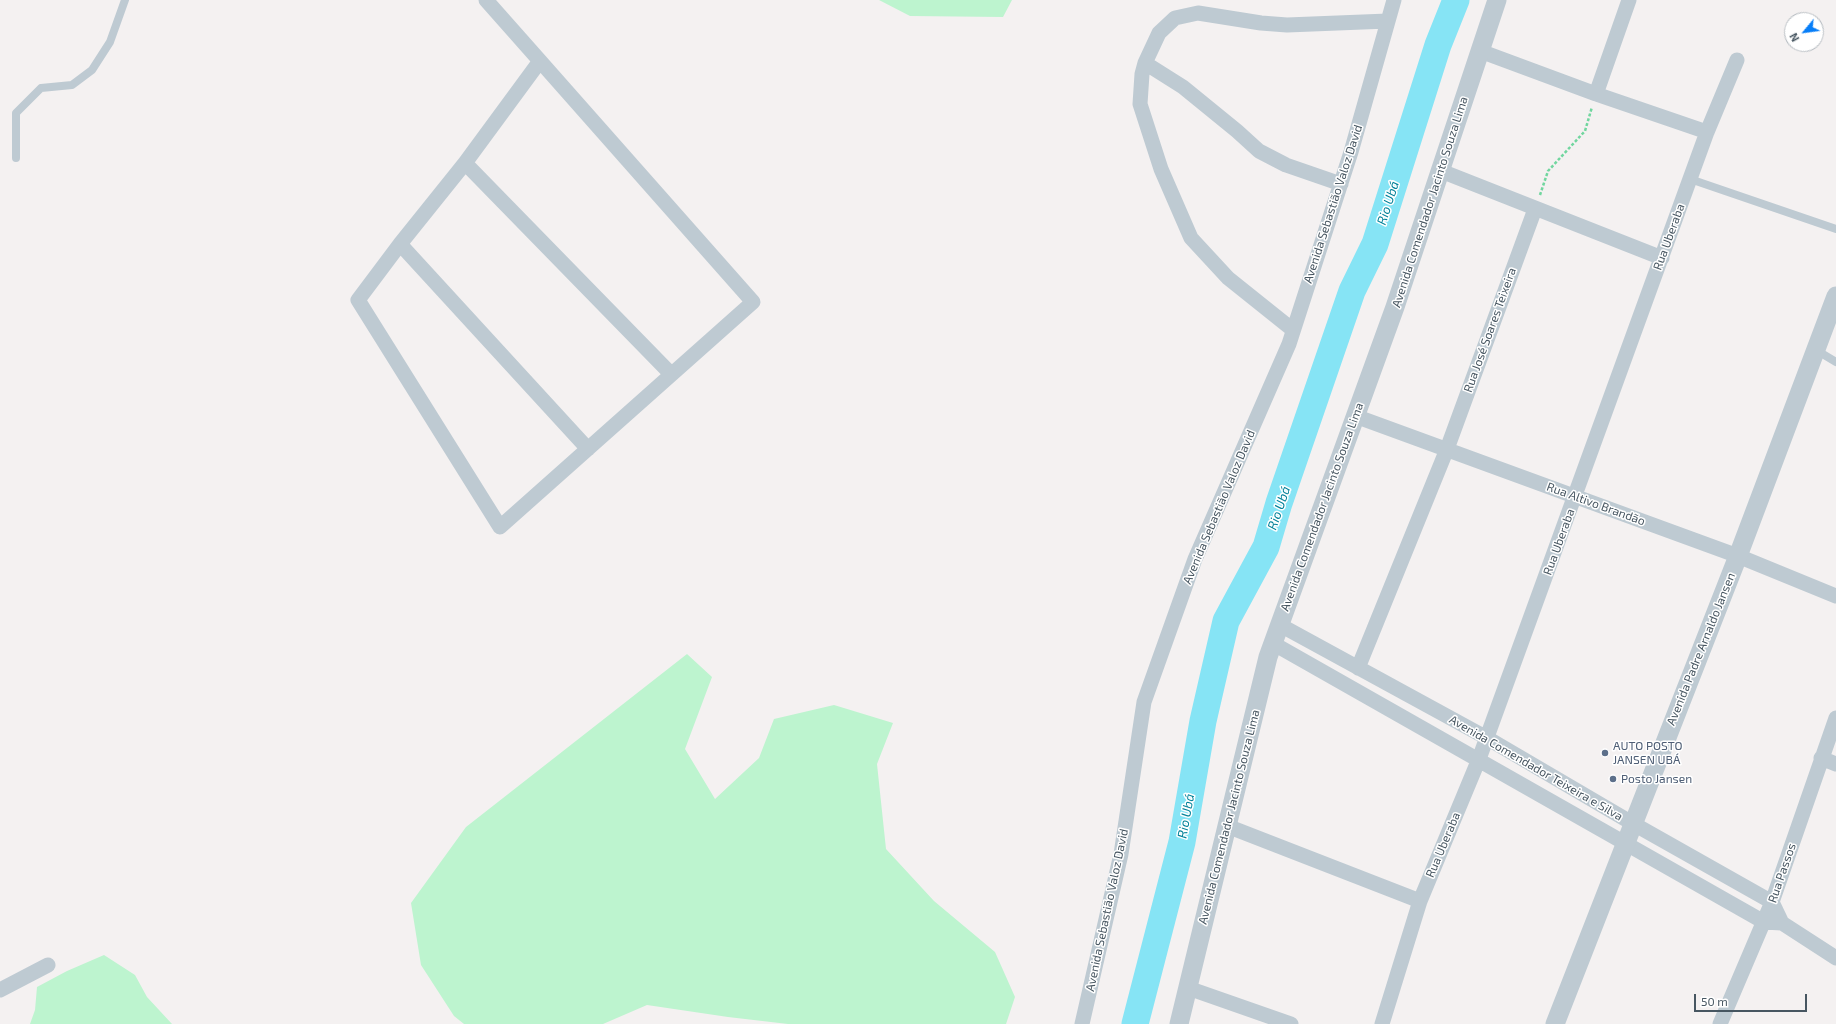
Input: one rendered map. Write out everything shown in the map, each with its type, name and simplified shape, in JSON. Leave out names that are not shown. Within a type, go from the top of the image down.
[{"type":"street","points":[[486,0],[540,61],[753,302],[500,527],[358,300],[400,244],[465,163],[540,61]]},
{"type":"street","name":"Avenida Sebastião Valoz David","points":[[1082,1024],[1121,854],[1144,702],[1195,559],[1289,344],[1341,184],[1394,0]]},
{"type":"street","name":"Avenida Comendador Jacinto Souza Lima","points":[[1179,1024],[1268,657],[1274,644],[1395,307],[1497,0]]},
{"type":"street","points":[[1596,94],[1629,0]]},
{"type":"street","points":[[1293,330],[1228,278],[1191,238],[1161,170],[1140,104],[1142,74],[1145,63],[1159,33],[1174,18],[1198,13],[1261,23],[1287,25],[1388,21]]},
{"type":"street","points":[[1480,51],[1596,94],[1707,132]]},
{"type":"street","name":"Rua Uberaba","points":[[1382,1024],[1420,901],[1487,738],[1707,132],[1737,60]]},
{"type":"street","points":[[1145,63],[1183,87],[1259,151],[1286,165],[1341,184]]},
{"type":"street","points":[[465,163],[671,374]]},
{"type":"street","points":[[1440,171],[1662,258]]},
{"type":"street","name":"Rua José Soares Teixeira","points":[[1358,668],[1447,449],[1535,209]]},
{"type":"street","points":[[400,244],[588,449]]},
{"type":"street","name":"Avenida Padre Arnaldo Jansen","points":[[1555,1024],[1738,556],[1836,296]]},
{"type":"street","name":"Rua Altivo Brandão","points":[[1355,416],[1738,556],[1836,596]]},
{"type":"street","name":"Avenida Comendador Teixeira e Silva","points":[[1280,625],[1487,738],[1632,824],[1772,902]]},
{"type":"street","name":"Avenida Comendador Teixeira e Silva","points":[[1274,644],[1764,922],[1782,923],[1836,958]]},
{"type":"street","name":"Rua Passos","points":[[1720,1024],[1772,902],[1836,718]]},
{"type":"street","points":[[1821,758],[1836,764]]},
{"type":"street","points":[[1227,826],[1420,901]]},
{"type":"street","points":[[1772,902],[1782,923]]},
{"type":"street","points":[[0,990],[48,965]]},
{"type":"street","points":[[1188,988],[1291,1024]]},
{"type":"lane","points":[[16,158],[16,113],[41,88],[72,85],[92,70],[110,42],[125,0]]},
{"type":"lane","points":[[1690,179],[1836,229]]},
{"type":"lane","points":[[1816,350],[1836,362]]},
{"type":"path","points":[[1535,209],[1548,171],[1585,131],[1596,94]]},
{"type":"green space","points":[[879,0],[1012,0],[1003,17],[910,16]]},
{"type":"green space","points":[[687,654],[712,677],[685,749],[715,799],[759,758],[774,719],[834,705],[893,723],[877,764],[886,849],[934,901],[995,952],[1015,997],[1006,1024],[788,1024],[647,1005],[603,1024],[464,1024],[454,1016],[421,965],[411,903],[466,827]]},
{"type":"green space","points":[[104,955],[135,975],[147,997],[172,1024],[30,1024],[35,1010],[37,987],[67,971]]},
{"type":"waterway","name":"Rio Ubá","points":[[1135,1024],[1182,842],[1203,721],[1226,621],[1266,547],[1279,503],[1352,291],[1375,244],[1438,45],[1456,0]]},
{"type":"place","name":"AUTO POSTO JANSEN UBÁ","points":[[1605,753]]},
{"type":"place","name":"Posto Jansen","points":[[1613,779]]}]
